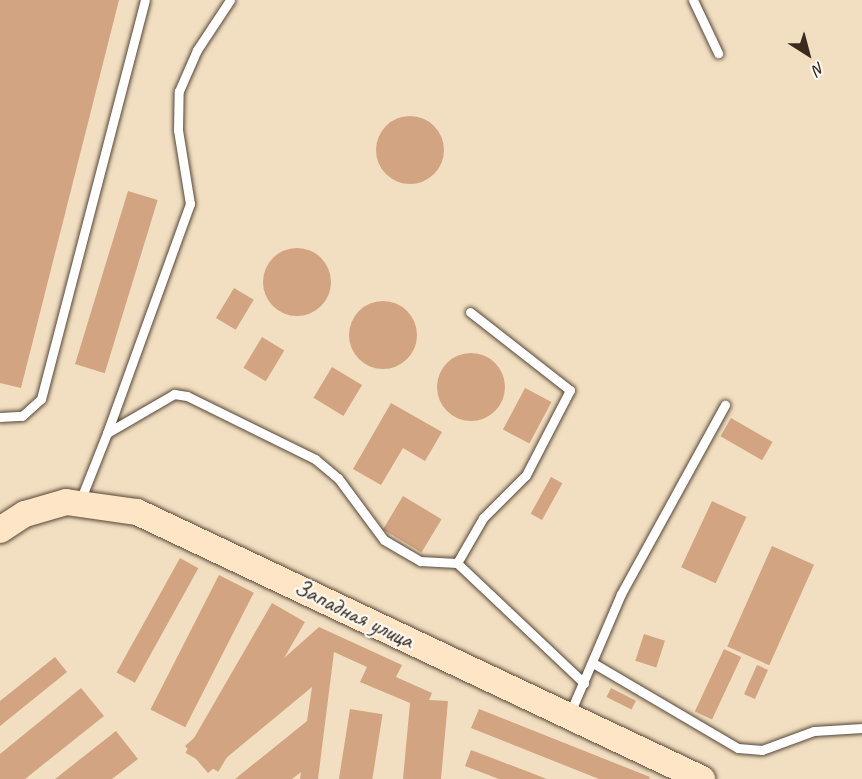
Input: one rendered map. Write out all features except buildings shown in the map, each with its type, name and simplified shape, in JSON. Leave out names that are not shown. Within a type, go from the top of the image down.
[{"type":"street","name":"Западная улица","points":[[0,530],[48,505],[80,501],[137,512],[178,529],[568,718],[672,773],[702,779]]},
{"type":"lane","points":[[0,417],[22,416],[41,399],[146,0]]},
{"type":"lane","points":[[80,501],[190,204],[178,130],[179,91],[197,50],[230,0]]},
{"type":"lane","points":[[693,0],[718,53]]},
{"type":"lane","points":[[457,563],[483,518],[526,475],[570,390],[470,312]]},
{"type":"lane","points":[[107,433],[174,394],[187,396],[322,464],[384,540],[420,561],[457,563],[584,683]]},
{"type":"lane","points":[[568,718],[594,663],[621,594],[726,405]]},
{"type":"lane","points":[[594,663],[744,749],[762,750],[823,730],[862,728]]}]
